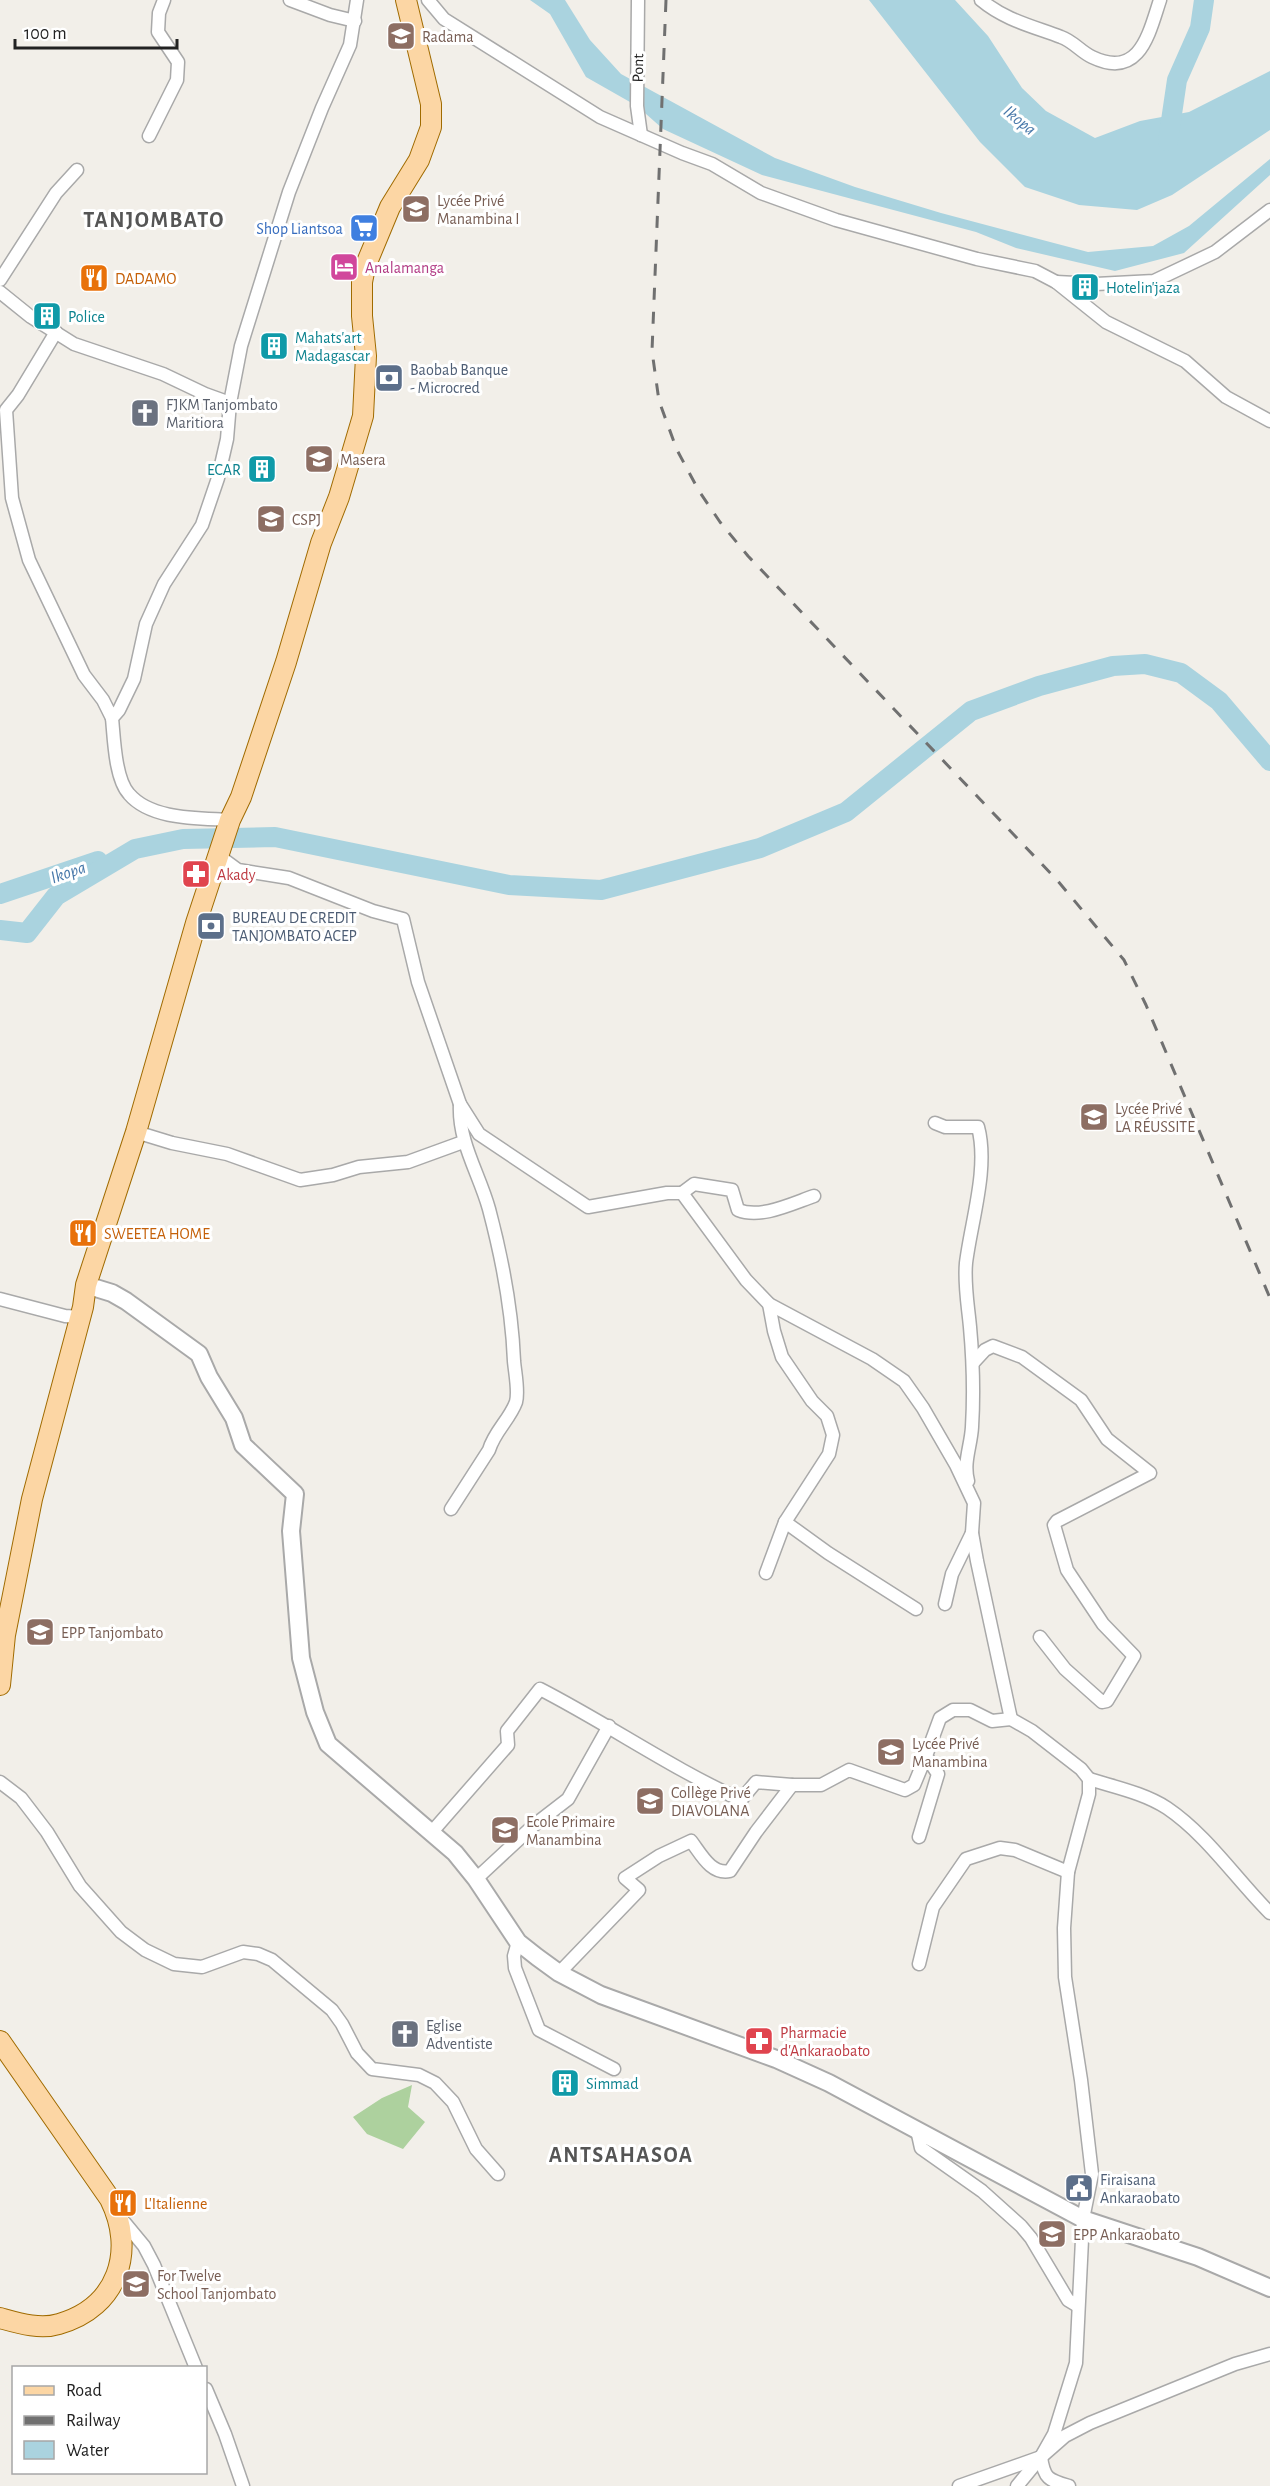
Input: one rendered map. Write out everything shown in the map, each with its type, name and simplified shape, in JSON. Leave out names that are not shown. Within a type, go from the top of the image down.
[{"type":"main road","points":[[0,1685],[5,1635],[32,1499],[80,1317],[86,1285],[136,1132],[196,923],[286,662],[321,543],[339,497],[363,416],[366,356],[362,316],[362,282],[365,267],[390,207],[416,166],[430,127],[431,105],[406,0]]},
{"type":"main road","points":[[0,2041],[91,2170],[119,2216],[122,2250],[116,2277],[107,2295],[84,2314],[58,2325],[28,2325],[0,2318]]},
{"type":"street","points":[[149,136],[177,80],[178,62],[158,32],[159,13],[164,0]]},
{"type":"street","points":[[290,0],[330,15],[355,21]]},
{"type":"street","points":[[112,718],[119,710],[134,679],[146,624],[164,584],[202,525],[221,469],[241,346],[288,192],[350,45],[357,0]]},
{"type":"street","points":[[428,0],[444,20],[600,117],[712,164],[761,193],[836,220],[977,259],[1035,271],[1056,282],[1106,322],[1185,361],[1226,397],[1270,421]]},
{"type":"street","name":"Pont","points":[[638,0],[637,106],[641,135]]},
{"type":"street","points":[[981,0],[1005,16],[1063,37],[1090,56],[1108,62],[1121,62],[1135,57],[1143,48],[1160,0]]},
{"type":"street","points":[[0,280],[56,193],[77,170]]},
{"type":"street","points":[[1056,282],[1096,284],[1154,281],[1215,252],[1270,210]]},
{"type":"street","points":[[1086,306],[1096,284]]},
{"type":"street","points":[[0,292],[31,317],[74,344],[163,374],[230,403]]},
{"type":"street","points":[[56,332],[18,395],[6,410],[12,498],[29,560],[84,675],[104,700],[112,718],[117,762],[128,793],[141,805],[224,838],[238,870],[289,878],[373,911],[403,919],[418,982],[460,1104],[479,1134],[588,1207],[667,1193],[682,1194],[694,1184],[732,1190],[738,1210],[747,1214],[769,1211],[814,1196]]},
{"type":"street","points":[[451,1509],[489,1450],[491,1441],[516,1401],[514,1343],[505,1281],[488,1208],[463,1142],[459,1123],[460,1104]]},
{"type":"street","points":[[934,1123],[945,1128],[978,1127],[980,1137],[981,1164],[966,1265],[966,1293],[973,1363],[972,1429],[966,1472],[974,1503],[972,1533],[1011,1719]]},
{"type":"street","points":[[136,1132],[172,1143],[227,1154],[300,1180],[333,1175],[359,1167],[408,1162],[463,1142]]},
{"type":"street","points":[[682,1194],[746,1280],[769,1304],[872,1359],[904,1381],[923,1408],[974,1503]]},
{"type":"street","points":[[86,1285],[112,1293],[126,1301],[199,1354],[209,1377],[234,1418],[243,1445],[295,1494],[291,1531],[301,1658],[315,1712],[328,1744],[455,1853],[476,1879],[518,1942],[560,1973],[601,1995],[776,2059],[829,2083],[1083,2219],[1198,2257],[1270,2288]]},
{"type":"street","points":[[0,1299],[65,1316],[80,1317]]},
{"type":"street","points":[[766,1573],[784,1522],[829,1454],[833,1435],[827,1416],[812,1401],[782,1357],[769,1304]]},
{"type":"street","points":[[973,1363],[985,1350],[993,1346],[1022,1357],[1081,1400],[1107,1440],[1150,1473],[1057,1521],[1054,1526],[1067,1569],[1103,1624],[1134,1656],[1107,1701],[1102,1702],[1065,1669],[1040,1637]]},
{"type":"street","points":[[784,1522],[916,1609]]},
{"type":"street","points":[[945,1604],[952,1574],[972,1533]]},
{"type":"street","points":[[431,1833],[508,1745],[507,1731],[540,1689],[609,1726],[697,1778],[741,1800],[756,1782],[821,1785],[849,1770],[904,1790],[914,1785],[940,1718],[953,1710],[970,1710],[992,1722],[1011,1719],[1032,1731],[1081,1769],[1089,1779],[1146,1798],[1166,1808],[1193,1829],[1270,1913]]},
{"type":"street","points":[[476,1879],[532,1826],[568,1799],[609,1726]]},
{"type":"street","points":[[919,1837],[938,1774],[926,1756]]},
{"type":"street","points":[[1069,2486],[1050,2483],[1043,2470],[1041,2457],[1054,2434],[1076,2363],[1083,2219],[1092,2174],[1082,2080],[1065,1977],[1064,1928],[1068,1872],[1089,1794],[1089,1779]]},
{"type":"street","points":[[0,1782],[21,1798],[47,1832],[80,1886],[121,1932],[145,1950],[174,1964],[202,1967],[243,1952],[258,1954],[272,1960],[332,2010],[357,2053],[372,2069],[419,2075],[435,2083],[453,2102],[476,2149],[498,2174]]},
{"type":"street","points":[[560,1973],[639,1890],[626,1878],[659,1856],[691,1841],[713,1869],[722,1872],[730,1870],[792,1785]]},
{"type":"street","points":[[919,1964],[933,1907],[966,1859],[1000,1848],[1015,1850],[1068,1872]]},
{"type":"street","points":[[518,1942],[514,1956],[516,1968],[539,2030],[614,2068]]},
{"type":"street","points":[[917,2130],[921,2148],[982,2191],[1021,2226],[1068,2300],[1078,2306]]},
{"type":"street","points":[[119,2216],[144,2246],[154,2265],[196,2366]]},
{"type":"street","points":[[1017,2486],[1041,2457],[1065,2436],[1090,2423],[1234,2364],[1270,2354]]},
{"type":"street","points":[[207,2391],[243,2486]]},
{"type":"street","points":[[959,2486],[1041,2457]]},
{"type":"green space","points":[[412,2085],[408,2107],[425,2122],[403,2149],[367,2134],[353,2117],[382,2098]]},
{"type":"water","points":[[530,0],[565,0],[590,40],[621,74],[775,158],[855,187],[941,213],[1088,252],[1153,246],[1189,226],[1270,159],[1270,175],[1184,253],[1115,271],[1016,248],[976,232],[762,175],[663,129],[637,106],[586,77],[550,14]]},
{"type":"water","points":[[869,0],[955,0],[988,36],[1022,88],[1046,111],[1095,138],[1140,121],[1189,112],[1270,71],[1270,130],[1172,195],[1137,210],[1079,205],[1025,187],[980,142]]},
{"type":"waterway","name":"Ikopa","points":[[1168,141],[1177,80],[1200,28],[1204,0]]},
{"type":"waterway","points":[[0,930],[27,933],[56,896],[135,849],[183,839],[275,837],[509,885],[601,890],[760,848],[846,812],[971,711],[1039,686],[1113,666],[1145,664],[1181,673],[1219,701],[1270,761]]},
{"type":"waterway","name":"Ikopa","points":[[0,894],[98,861]]},
{"type":"railway","points":[[666,0],[652,351],[659,401],[677,450],[699,491],[720,522],[748,556],[1057,880],[1124,960],[1146,1005],[1270,1298]]},
{"type":"place","name":"Radama","points":[[401,36]]},
{"type":"place","name":"Lycée Privé Manambina I","points":[[416,209]]},
{"type":"place","name":"Shop Liantsoa","points":[[364,228]]},
{"type":"place","name":"Analamanga","points":[[344,267]]},
{"type":"place","name":"DADAMO","points":[[94,278]]},
{"type":"place","name":"Hotelin'jaza","points":[[1085,287]]},
{"type":"place","name":"Police","points":[[47,316]]},
{"type":"place","name":"Mahats'art Madagascar","points":[[274,346]]},
{"type":"place","name":"Baobab Banque - Microcred","points":[[389,378]]},
{"type":"place","name":"FJKM Tanjombato Maritiora","points":[[145,413]]},
{"type":"place","name":"Masera","points":[[319,459]]},
{"type":"place","name":"ECAR","points":[[262,469]]},
{"type":"place","name":"CSPJ","points":[[271,519]]},
{"type":"place","name":"Akady","points":[[196,874]]},
{"type":"place","name":"BUREAU DE CREDIT TANJOMBATO ACEP","points":[[211,926]]},
{"type":"place","name":"Lycée Privé LA RÉUSSITE","points":[[1094,1117]]},
{"type":"place","name":"SWEETEA HOME","points":[[83,1233]]},
{"type":"place","name":"EPP Tanjombato","points":[[40,1632]]},
{"type":"place","name":"Lycée Privé Manambina","points":[[891,1752]]},
{"type":"place","name":"Collège Privé DIAVOLANA","points":[[650,1801]]},
{"type":"place","name":"Ecole Primaire Manambina","points":[[505,1830]]},
{"type":"place","name":"Eglise Adventiste","points":[[405,2034]]},
{"type":"place","name":"Pharmacie d'Ankaraobato","points":[[759,2041]]},
{"type":"place","name":"Simmad","points":[[565,2083]]},
{"type":"place","name":"Firaisana Ankaraobato","points":[[1079,2188]]},
{"type":"place","name":"L'Italienne","points":[[123,2203]]},
{"type":"place","name":"EPP Ankaraobato","points":[[1052,2234]]},
{"type":"place","name":"For Twelve School Tanjombato","points":[[136,2284]]},
{"type":"district","name":"TANJOMBATO","points":[[154,219]]},
{"type":"district","name":"ANTSAHASOA","points":[[621,2154]]}]
